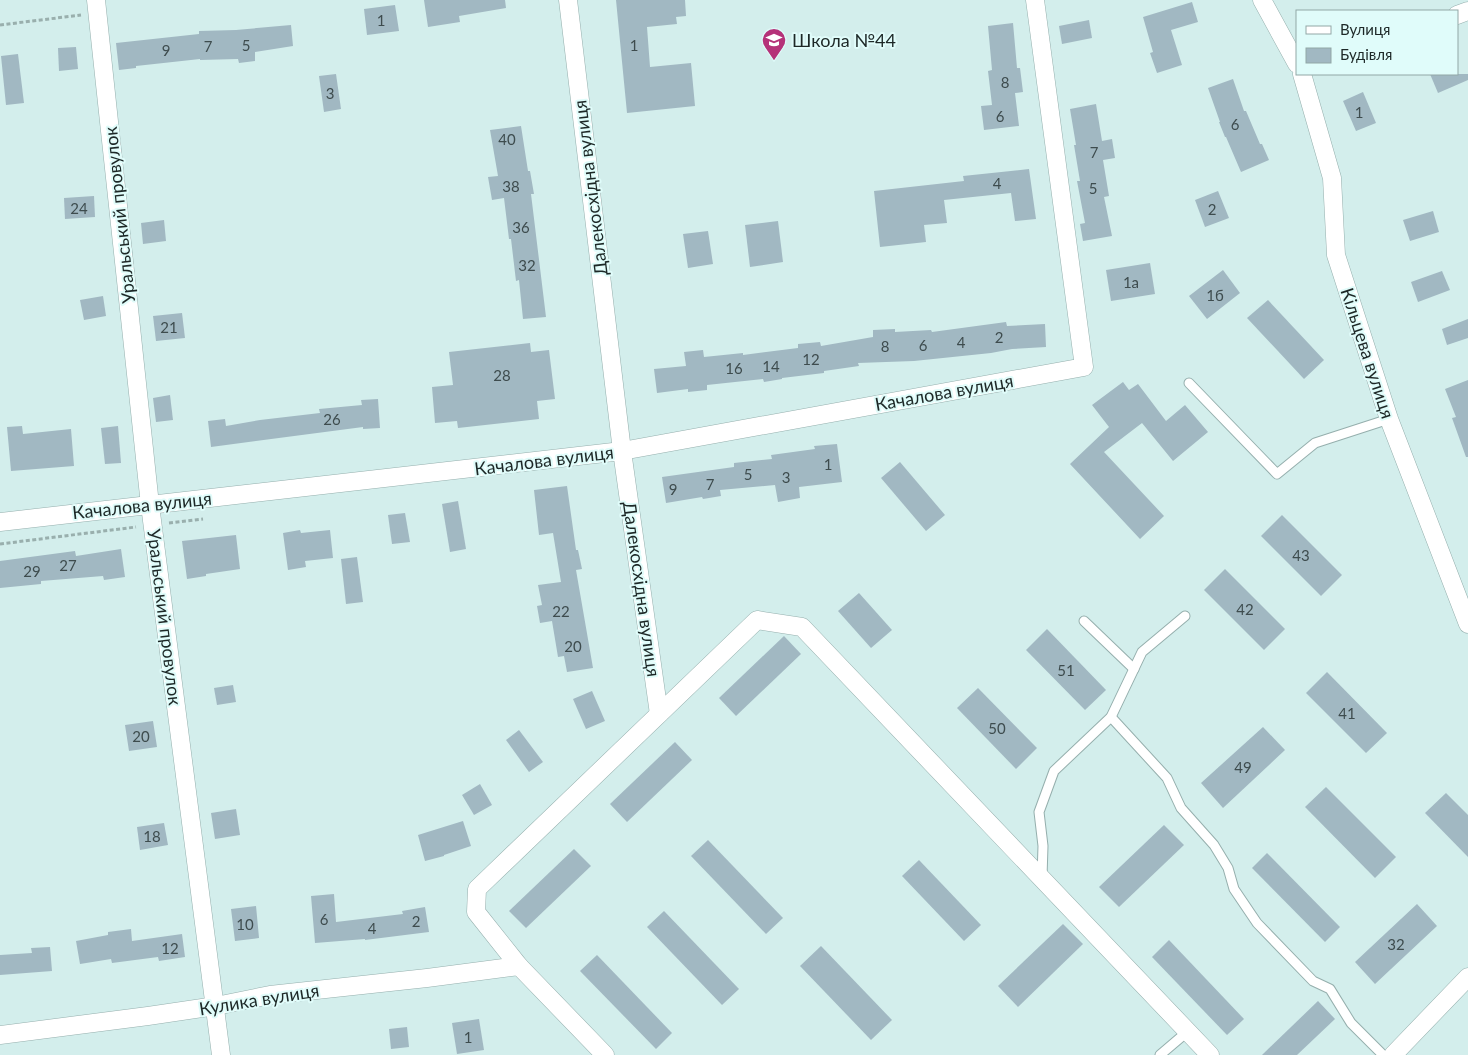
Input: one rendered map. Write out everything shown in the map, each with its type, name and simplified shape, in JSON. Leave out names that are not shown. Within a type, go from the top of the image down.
[{"type":"street","name":"Далекосхідна вулиця","points":[[568,0],[622,451],[660,714]]},
{"type":"street","name":"Качалова вулиця","points":[[0,522],[622,451],[1084,367],[1035,0]]},
{"type":"street","name":"Кільцева вулиця","points":[[1262,0],[1296,58]]},
{"type":"street","name":"Уральський провулок","points":[[97,6],[152,525],[221,1055]]},
{"type":"street","name":"Кільцева вулиця","points":[[1305,75],[1332,178],[1336,255],[1389,419],[1468,624]]},
{"type":"street","points":[[605,1055],[519,966],[476,912],[477,890],[757,620],[802,627],[1210,1055]]},
{"type":"street","name":"Кулика вулиця","points":[[0,1035],[216,1006],[270,994],[427,978],[519,966]]},
{"type":"street","points":[[1393,1055],[1468,977]]},
{"type":"lane","points":[[1189,383],[1277,474],[1315,443],[1389,419]]},
{"type":"lane","points":[[1042,880],[1043,846],[1039,812],[1054,771],[1111,717],[1142,652],[1185,616]]},
{"type":"lane","points":[[1084,621],[1134,669]]},
{"type":"lane","points":[[1111,717],[1167,778],[1181,808],[1214,845],[1228,868],[1234,890],[1257,923],[1313,981],[1330,989],[1351,1023],[1383,1055]]},
{"type":"lane","points":[[1160,1055],[1187,1032]]},
{"type":"path","points":[[0,25],[97,6]]},
{"type":"path","points":[[0,544],[152,525]]},
{"type":"building","points":[[424,0],[505,0],[506,8],[459,16],[460,22],[428,27]]},
{"type":"building","points":[[616,0],[685,0],[686,16],[676,17],[677,24],[647,27],[650,67],[691,63],[695,106],[627,113]]},
{"type":"building","points":[[1192,2],[1198,22],[1171,30],[1182,65],[1157,73],[1150,53],[1153,52],[1143,17]]},
{"type":"building","points":[[395,5],[399,31],[367,35],[364,9]]},
{"type":"building","points":[[1089,20],[1092,38],[1062,44],[1059,26]]},
{"type":"building","points":[[1013,23],[1017,68],[1020,68],[1023,92],[1015,93],[1019,126],[984,130],[981,106],[992,105],[988,71],[992,70],[988,26]]},
{"type":"building","points":[[291,25],[293,46],[255,52],[255,61],[239,63],[238,59],[200,59],[136,66],[136,68],[119,70],[116,43],[199,34],[199,31]]},
{"type":"building","points":[[76,47],[78,69],[59,71],[58,48]]},
{"type":"building","points":[[18,54],[24,103],[6,105],[1,56]]},
{"type":"building","points":[[336,74],[341,109],[324,112],[319,76]]},
{"type":"building","points":[[1468,74],[1468,80],[1438,93],[1430,75]]},
{"type":"building","points":[[1233,79],[1244,111],[1246,111],[1269,160],[1241,172],[1219,122],[1208,88]]},
{"type":"building","points":[[1363,92],[1376,123],[1356,131],[1343,101]]},
{"type":"building","points":[[1096,104],[1102,141],[1112,139],[1115,158],[1103,160],[1109,196],[1104,197],[1112,236],[1083,241],[1080,224],[1085,223],[1077,181],[1080,181],[1070,109]]},
{"type":"building","points":[[521,126],[528,171],[530,171],[534,194],[531,194],[546,317],[523,319],[519,280],[516,281],[504,198],[492,200],[488,177],[498,176],[490,130]]},
{"type":"building","points":[[1029,169],[1036,219],[1015,221],[1011,193],[944,200],[947,223],[924,225],[926,242],[880,247],[874,191],[964,181],[963,176]]},
{"type":"building","points":[[1218,191],[1229,218],[1205,227],[1195,200]]},
{"type":"building","points":[[94,196],[95,217],[65,219],[64,198]]},
{"type":"building","points":[[1433,211],[1439,232],[1410,241],[1403,220]]},
{"type":"building","points":[[164,220],[166,241],[143,244],[141,223]]},
{"type":"building","points":[[778,221],[783,262],[750,267],[745,225]]},
{"type":"building","points":[[708,231],[713,264],[688,268],[683,234]]},
{"type":"building","points":[[1150,263],[1155,294],[1111,301],[1106,270]]},
{"type":"building","points":[[1223,270],[1240,293],[1207,319],[1189,296]]},
{"type":"building","points":[[1442,271],[1450,290],[1418,302],[1411,282]]},
{"type":"building","points":[[103,296],[106,316],[84,320],[80,300]]},
{"type":"building","points":[[1268,300],[1324,360],[1304,379],[1247,318]]},
{"type":"building","points":[[182,313],[185,338],[156,341],[153,316]]},
{"type":"building","points":[[1468,319],[1468,338],[1447,345],[1442,329]]},
{"type":"building","points":[[1006,322],[1007,326],[1045,324],[1046,347],[1012,349],[914,361],[858,363],[859,366],[764,382],[763,379],[707,385],[707,390],[688,392],[688,389],[657,393],[654,369],[686,366],[684,352],[703,350],[704,357],[743,353],[743,355],[798,348],[798,344],[820,342],[821,346],[873,337],[873,330],[895,329],[895,332],[931,330],[932,332]]},
{"type":"building","points":[[530,343],[531,352],[549,350],[555,399],[537,401],[539,419],[458,428],[457,421],[435,423],[432,387],[453,385],[449,352]]},
{"type":"building","points":[[1468,380],[1468,457],[1466,457],[1452,418],[1456,417],[1445,389]]},
{"type":"building","points":[[1123,382],[1129,390],[1138,384],[1166,421],[1185,405],[1208,432],[1173,461],[1142,423],[1104,452],[1164,516],[1140,539],[1070,464],[1109,427],[1092,405]]},
{"type":"building","points":[[170,395],[173,420],[156,422],[153,398]]},
{"type":"building","points":[[378,399],[380,428],[363,429],[363,427],[211,447],[208,421],[225,419],[226,426],[320,413],[319,409],[362,405],[361,400]]},
{"type":"building","points":[[22,426],[23,434],[71,429],[74,466],[11,471],[7,427]]},
{"type":"building","points":[[118,426],[121,463],[105,464],[101,428]]},
{"type":"building","points":[[837,444],[842,482],[799,487],[800,498],[778,502],[775,485],[720,490],[721,496],[666,503],[662,477],[734,467],[734,463],[772,459],[771,455],[815,449],[814,446]]},
{"type":"building","points":[[900,462],[945,515],[926,531],[881,478]]},
{"type":"building","points":[[567,486],[576,550],[578,550],[582,569],[576,570],[593,668],[567,672],[564,656],[558,657],[552,621],[540,623],[537,606],[542,605],[538,585],[561,582],[553,533],[539,535],[534,490]]},
{"type":"building","points":[[458,501],[466,549],[450,552],[442,504]]},
{"type":"building","points":[[405,513],[410,542],[392,544],[388,515]]},
{"type":"building","points":[[1282,515],[1342,575],[1321,596],[1261,536]]},
{"type":"building","points":[[300,530],[301,533],[330,530],[333,558],[305,561],[306,567],[288,570],[283,533]]},
{"type":"building","points":[[236,535],[240,569],[187,579],[182,541]]},
{"type":"building","points":[[121,549],[125,577],[104,580],[103,576],[41,581],[41,584],[0,588],[0,561],[75,551],[76,556]]},
{"type":"building","points":[[357,557],[363,602],[346,604],[341,559]]},
{"type":"building","points":[[1225,569],[1285,629],[1264,650],[1204,590]]},
{"type":"building","points":[[859,593],[892,630],[871,648],[838,611]]},
{"type":"building","points":[[1047,629],[1106,690],[1085,710],[1026,650]]},
{"type":"building","points":[[784,636],[801,654],[736,716],[719,698]]},
{"type":"building","points":[[1327,672],[1387,733],[1366,753],[1306,693]]},
{"type":"building","points":[[233,685],[236,702],[217,705],[214,688]]},
{"type":"building","points":[[978,688],[1037,748],[1016,769],[957,708]]},
{"type":"building","points":[[592,691],[605,721],[586,729],[573,699]]},
{"type":"building","points":[[153,721],[157,747],[129,751],[125,725]]},
{"type":"building","points":[[1263,727],[1285,750],[1223,808],[1201,783]]},
{"type":"building","points":[[519,730],[543,762],[529,772],[506,740]]},
{"type":"building","points":[[675,742],[692,760],[627,822],[610,804]]},
{"type":"building","points":[[480,784],[492,805],[474,815],[462,795]]},
{"type":"building","points":[[1326,787],[1396,857],[1375,878],[1305,807]]},
{"type":"building","points":[[1446,793],[1468,815],[1468,857],[1425,813]]},
{"type":"building","points":[[236,809],[240,835],[215,839],[211,813]]},
{"type":"building","points":[[463,821],[471,846],[425,861],[418,835]]},
{"type":"building","points":[[164,823],[168,845],[140,850],[137,827]]},
{"type":"building","points":[[1164,825],[1184,845],[1119,907],[1099,887]]},
{"type":"building","points":[[708,840],[783,918],[766,934],[691,856]]},
{"type":"building","points":[[574,849],[591,866],[526,928],[509,911]]},
{"type":"building","points":[[1267,853],[1340,927],[1325,942],[1252,868]]},
{"type":"building","points":[[919,860],[981,925],[964,941],[902,876]]},
{"type":"building","points":[[334,894],[336,922],[403,914],[402,911],[425,907],[429,932],[365,940],[315,943],[311,896]]},
{"type":"building","points":[[1417,904],[1437,926],[1375,984],[1355,962]]},
{"type":"building","points":[[256,906],[259,938],[235,941],[231,909]]},
{"type":"building","points":[[664,911],[739,989],[722,1005],[647,927]]},
{"type":"building","points":[[1063,924],[1083,944],[1018,1007],[998,986]]},
{"type":"building","points":[[131,929],[132,941],[182,934],[185,957],[159,961],[158,957],[112,963],[111,959],[80,964],[76,941],[108,935],[108,932]]},
{"type":"building","points":[[1169,940],[1244,1019],[1227,1035],[1152,957]]},
{"type":"building","points":[[821,946],[892,1020],[871,1040],[800,966]]},
{"type":"building","points":[[50,947],[52,971],[0,975],[0,955],[32,953],[31,948]]},
{"type":"building","points":[[597,955],[672,1033],[656,1049],[580,971]]},
{"type":"building","points":[[1318,1001],[1335,1019],[1297,1055],[1262,1055]]},
{"type":"building","points":[[479,1019],[484,1050],[457,1054],[452,1023]]},
{"type":"building","points":[[407,1027],[409,1047],[391,1049],[389,1029]]},
{"type":"place","name":"Школа №44","points":[[774,61]]}]
